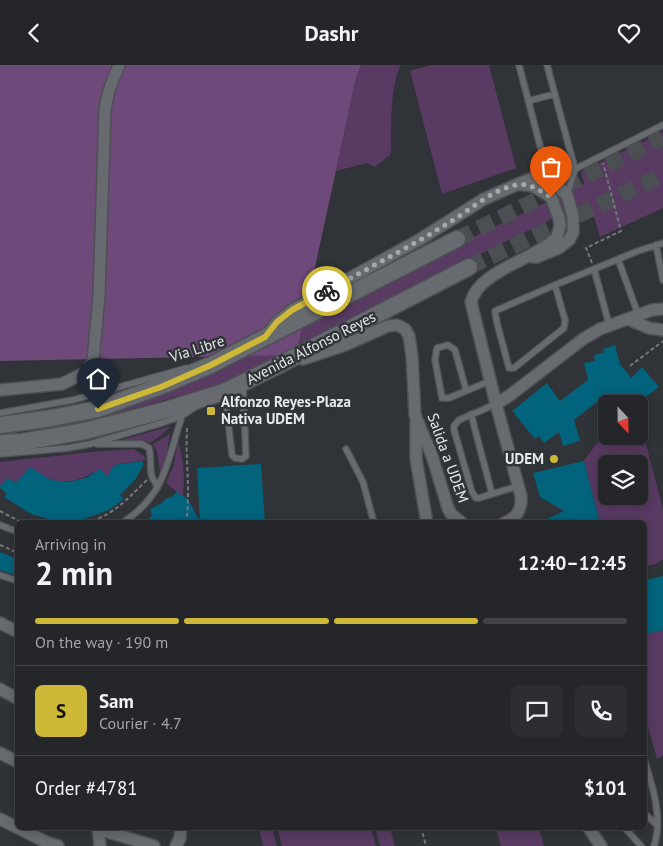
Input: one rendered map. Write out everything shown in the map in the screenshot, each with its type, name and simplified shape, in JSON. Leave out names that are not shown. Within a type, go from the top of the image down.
[{"type":"main road","name":"Avenida Alfonso Reyes","points":[[0,425],[46,419],[111,406],[211,365],[457,239]]},
{"type":"main road","name":"Avenida Alfonso Reyes","points":[[0,443],[84,431],[217,394],[275,367],[469,267]]},
{"type":"street","points":[[0,391],[62,384],[86,372],[92,361],[99,296],[105,109],[109,90],[119,65]]},
{"type":"street","points":[[265,337],[277,322],[292,310],[420,240],[484,199],[538,176],[546,175],[567,195],[574,225],[573,233],[569,240],[559,248],[538,257],[526,257]]},
{"type":"street","points":[[510,520],[519,512],[522,505],[521,496],[471,302],[473,295],[488,279],[557,237],[560,226],[551,197],[533,186],[518,184]]},
{"type":"street","points":[[496,404],[582,339],[609,324],[656,309],[663,309]]},
{"type":"street","points":[[633,317],[649,328],[663,330]]},
{"type":"street","name":"Salida a UDEM","points":[[275,367],[345,345],[388,326],[397,325],[402,327],[409,336],[415,388],[415,415],[432,456],[448,508],[458,520]]},
{"type":"street","points":[[415,415],[416,459],[426,520]]},
{"type":"street","points":[[0,623],[15,630]]},
{"type":"street","points":[[0,689],[15,697]]},
{"type":"street","points":[[0,753],[15,760]]},
{"type":"street","points":[[0,819],[15,826]]},
{"type":"street","points":[[22,830],[58,846]]},
{"type":"street","points":[[98,830],[100,846]]},
{"type":"street","points":[[104,830],[154,846]]},
{"type":"street","points":[[176,846],[180,838],[181,830]]},
{"type":"street","points":[[590,830],[601,846]]},
{"type":"lane","points":[[520,65],[546,165],[546,175]]},
{"type":"lane","points":[[548,65],[575,169],[567,195]]},
{"type":"lane","points":[[528,101],[555,93]]},
{"type":"lane","points":[[575,169],[663,125]]},
{"type":"lane","points":[[555,285],[565,320],[564,328],[514,367],[509,368],[496,323],[495,311],[555,285],[618,259],[663,243]]},
{"type":"lane","points":[[656,245],[663,280]]},
{"type":"lane","points":[[618,259],[633,317]]},
{"type":"lane","points":[[594,269],[609,324]]},
{"type":"lane","points":[[466,390],[455,350],[448,345],[437,348],[435,360],[442,398],[448,398],[490,381]]},
{"type":"lane","points":[[0,413],[73,400],[180,369],[211,365]]},
{"type":"lane","points":[[0,454],[68,448],[90,444],[144,429],[185,414],[217,394],[232,455],[235,458],[242,459],[246,456],[243,383]]},
{"type":"lane","points":[[496,404],[455,423],[454,430],[474,495],[479,498],[518,486]]},
{"type":"lane","points":[[126,520],[142,508],[157,489],[167,467],[173,442],[185,414]]},
{"type":"lane","points":[[472,414],[492,495]]},
{"type":"lane","points":[[90,444],[142,444],[149,448],[152,456],[152,475],[157,489]]},
{"type":"lane","points":[[346,449],[363,482],[373,520]]},
{"type":"lane","points":[[0,525],[15,531]]},
{"type":"lane","points":[[0,575],[15,580]]},
{"type":"lane","points":[[647,769],[656,802],[657,837],[654,846]]},
{"type":"lane","points":[[647,817],[657,825]]},
{"type":"lane","points":[[627,830],[641,846]]},
{"type":"path","points":[[594,269],[586,248],[621,231],[602,156]]},
{"type":"path","points":[[630,366],[663,341]]},
{"type":"path","points":[[185,414],[189,497],[186,520]]},
{"type":"path","points":[[93,520],[126,501],[152,475]]},
{"type":"path","points":[[0,511],[20,520]]},
{"type":"path","points":[[0,545],[15,552]]},
{"type":"path","points":[[422,830],[426,846]]},
{"type":"shaded area","points":[[0,65],[361,65],[356,78],[296,355],[0,361]]},
{"type":"shaded area","points":[[361,65],[401,65],[397,74],[393,96],[391,154],[375,167],[367,163],[336,171],[356,78]]},
{"type":"shaded area","points":[[431,65],[489,65],[516,168],[442,194],[410,71]]},
{"type":"shaded area","points":[[663,132],[663,208],[600,237],[589,201],[445,271],[262,366],[211,387],[82,423],[0,433],[90,417],[584,184],[581,172]]},
{"type":"shaded area","points":[[172,426],[151,443],[143,440],[121,440]]},
{"type":"shaded area","points":[[170,434],[165,462],[160,473],[157,452],[153,444]]},
{"type":"shaded area","points":[[178,442],[184,468],[183,495],[180,495],[166,483],[174,464]]},
{"type":"shaded area","points":[[597,443],[598,445],[646,445],[663,509],[663,559],[656,564],[647,566],[647,520],[599,520],[584,461]]},
{"type":"shaded area","points":[[134,449],[144,456],[146,460],[114,465],[109,480],[100,469],[82,478],[56,481],[39,474],[30,467],[16,483],[8,478],[0,486],[0,462]]},
{"type":"shaded area","points":[[663,630],[663,755],[657,759],[647,723],[647,634]]},
{"type":"shaded area","points":[[259,830],[273,830],[277,846],[263,846]]},
{"type":"shaded area","points":[[278,830],[372,830],[376,846],[282,846]]},
{"type":"shaded area","points":[[376,830],[391,830],[395,846],[380,846]]},
{"type":"shaded area","points":[[497,830],[540,830],[544,846],[501,846]]},
{"type":"building","points":[[615,345],[620,364],[631,378],[642,367],[659,387],[648,395],[598,395],[598,401],[574,420],[580,441],[563,446],[559,432],[544,443],[539,436],[535,439],[512,411],[547,383],[560,401],[588,380],[584,363],[595,361],[594,355],[604,353],[603,349]]},
{"type":"building","points":[[143,461],[143,466],[135,480],[120,495],[124,499],[109,510],[84,519],[52,520],[31,514],[4,497],[7,494],[0,488],[8,478],[16,483],[30,467],[51,480],[69,482],[86,478],[100,469],[107,477],[114,465]]},
{"type":"building","points":[[584,461],[599,520],[545,520],[564,511],[540,497],[533,473]]},
{"type":"building","points":[[261,464],[265,520],[200,520],[197,468]]},
{"type":"building","points":[[177,491],[185,498],[187,497],[199,520],[150,520],[149,518],[152,516],[150,509],[173,496]]},
{"type":"building","points":[[0,552],[15,558],[15,575],[0,570]]},
{"type":"building","points":[[663,576],[663,630],[647,634],[647,580]]},
{"type":"tunnel","points":[[457,239],[663,138]]},
{"type":"tunnel","points":[[469,267],[663,175]]},
{"type":"way so far","points":[[327,291],[420,240],[469,208],[500,191],[518,184],[533,186],[551,197]]},
{"type":"place","name":"Alfonzo Reyes-Plaza Nativa UDEM","points":[[211,411]]},
{"type":"place","name":"UDEM","points":[[554,459]]},
{"type":"route","points":[[98,409],[161,387],[211,365],[265,337],[277,322],[292,310],[327,291]]}]
